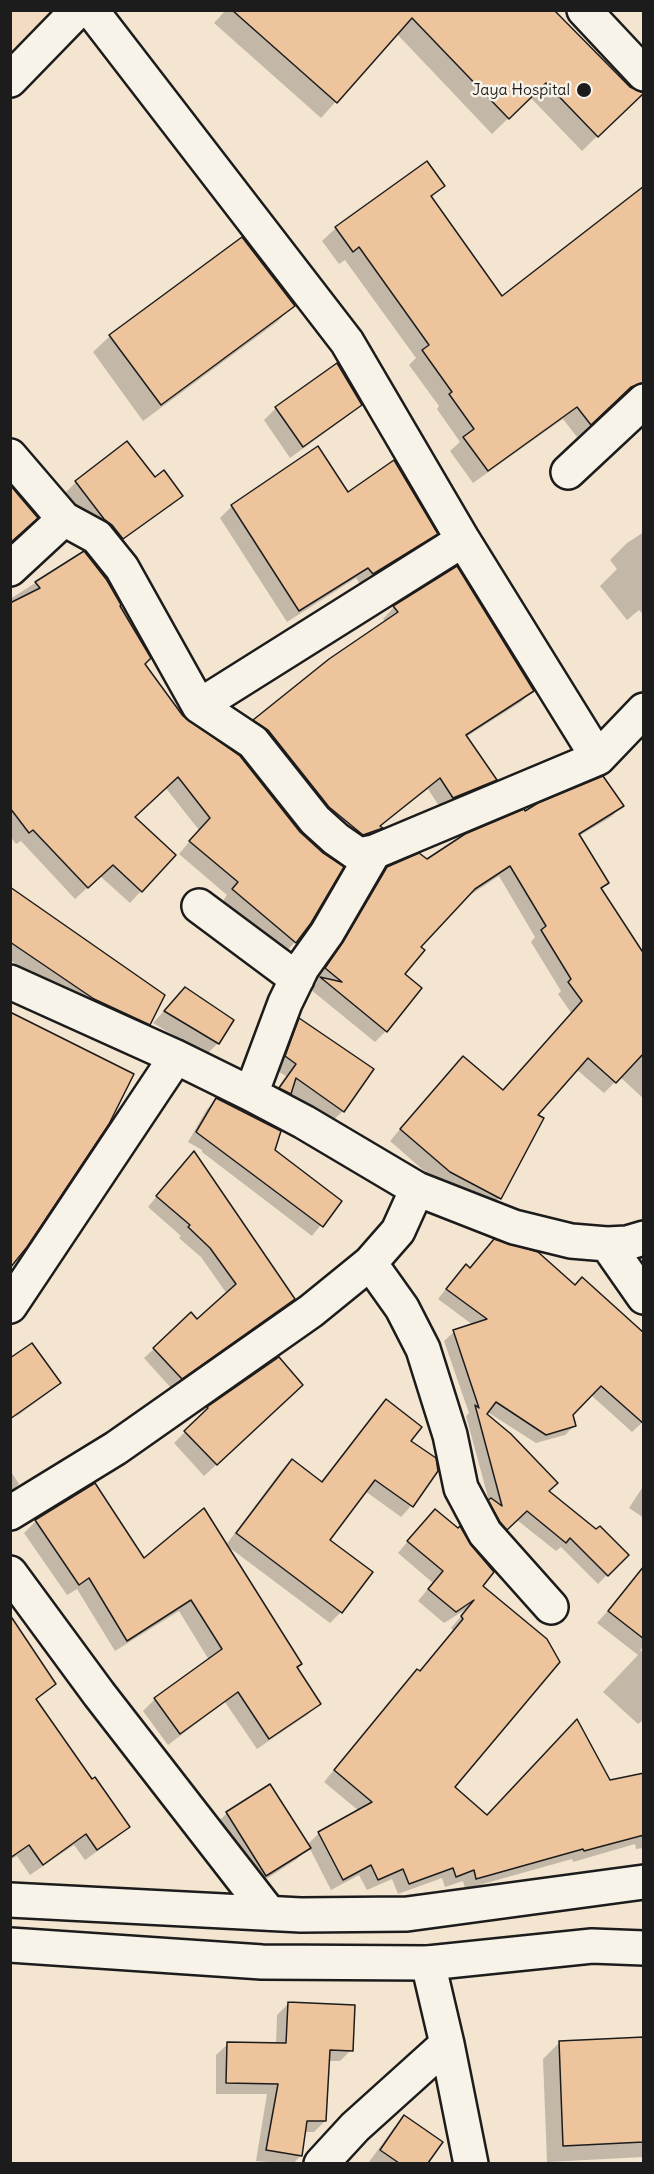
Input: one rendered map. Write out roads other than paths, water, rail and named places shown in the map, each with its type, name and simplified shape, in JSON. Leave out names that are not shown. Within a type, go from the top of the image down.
[{"type":"street","points":[[10,80],[78,10]]},
{"type":"street","points":[[91,10],[347,342],[464,540],[598,758]]},
{"type":"street","points":[[584,10],[644,74]]},
{"type":"street","points":[[568,472],[639,416]]},
{"type":"street","points":[[10,456],[64,519],[97,537],[122,568],[199,706],[253,742],[315,820],[359,855],[374,852],[598,758],[644,710]]},
{"type":"street","points":[[10,569],[64,519]]},
{"type":"street","points":[[199,706],[464,540]]},
{"type":"street","points":[[251,1094],[285,1003],[302,968],[327,933],[374,852]]},
{"type":"street","points":[[199,906],[297,979]]},
{"type":"street","points":[[10,982],[251,1094],[304,1122],[417,1189],[514,1227],[571,1241],[607,1244],[627,1243],[644,1238]]},
{"type":"street","points":[[10,1306],[176,1058]]},
{"type":"street","points":[[10,1514],[116,1448],[311,1311],[370,1263],[398,1231],[417,1189]]},
{"type":"street","points":[[607,1244],[644,1296]]},
{"type":"street","points":[[370,1263],[402,1308],[423,1349],[450,1435],[461,1488],[486,1533],[551,1607]]},
{"type":"street","points":[[10,1573],[99,1694],[269,1913]]},
{"type":"street","points":[[10,1900],[301,1915],[407,1914],[644,1882]]},
{"type":"street","points":[[10,1946],[262,1962],[429,1963],[592,1946],[644,1948]]},
{"type":"street","points":[[429,1963],[471,2163]]},
{"type":"street","points":[[321,2163],[356,2127],[447,2044]]},
{"type":"place","name":"Jaya Hospital","points":[[584,90]]}]
